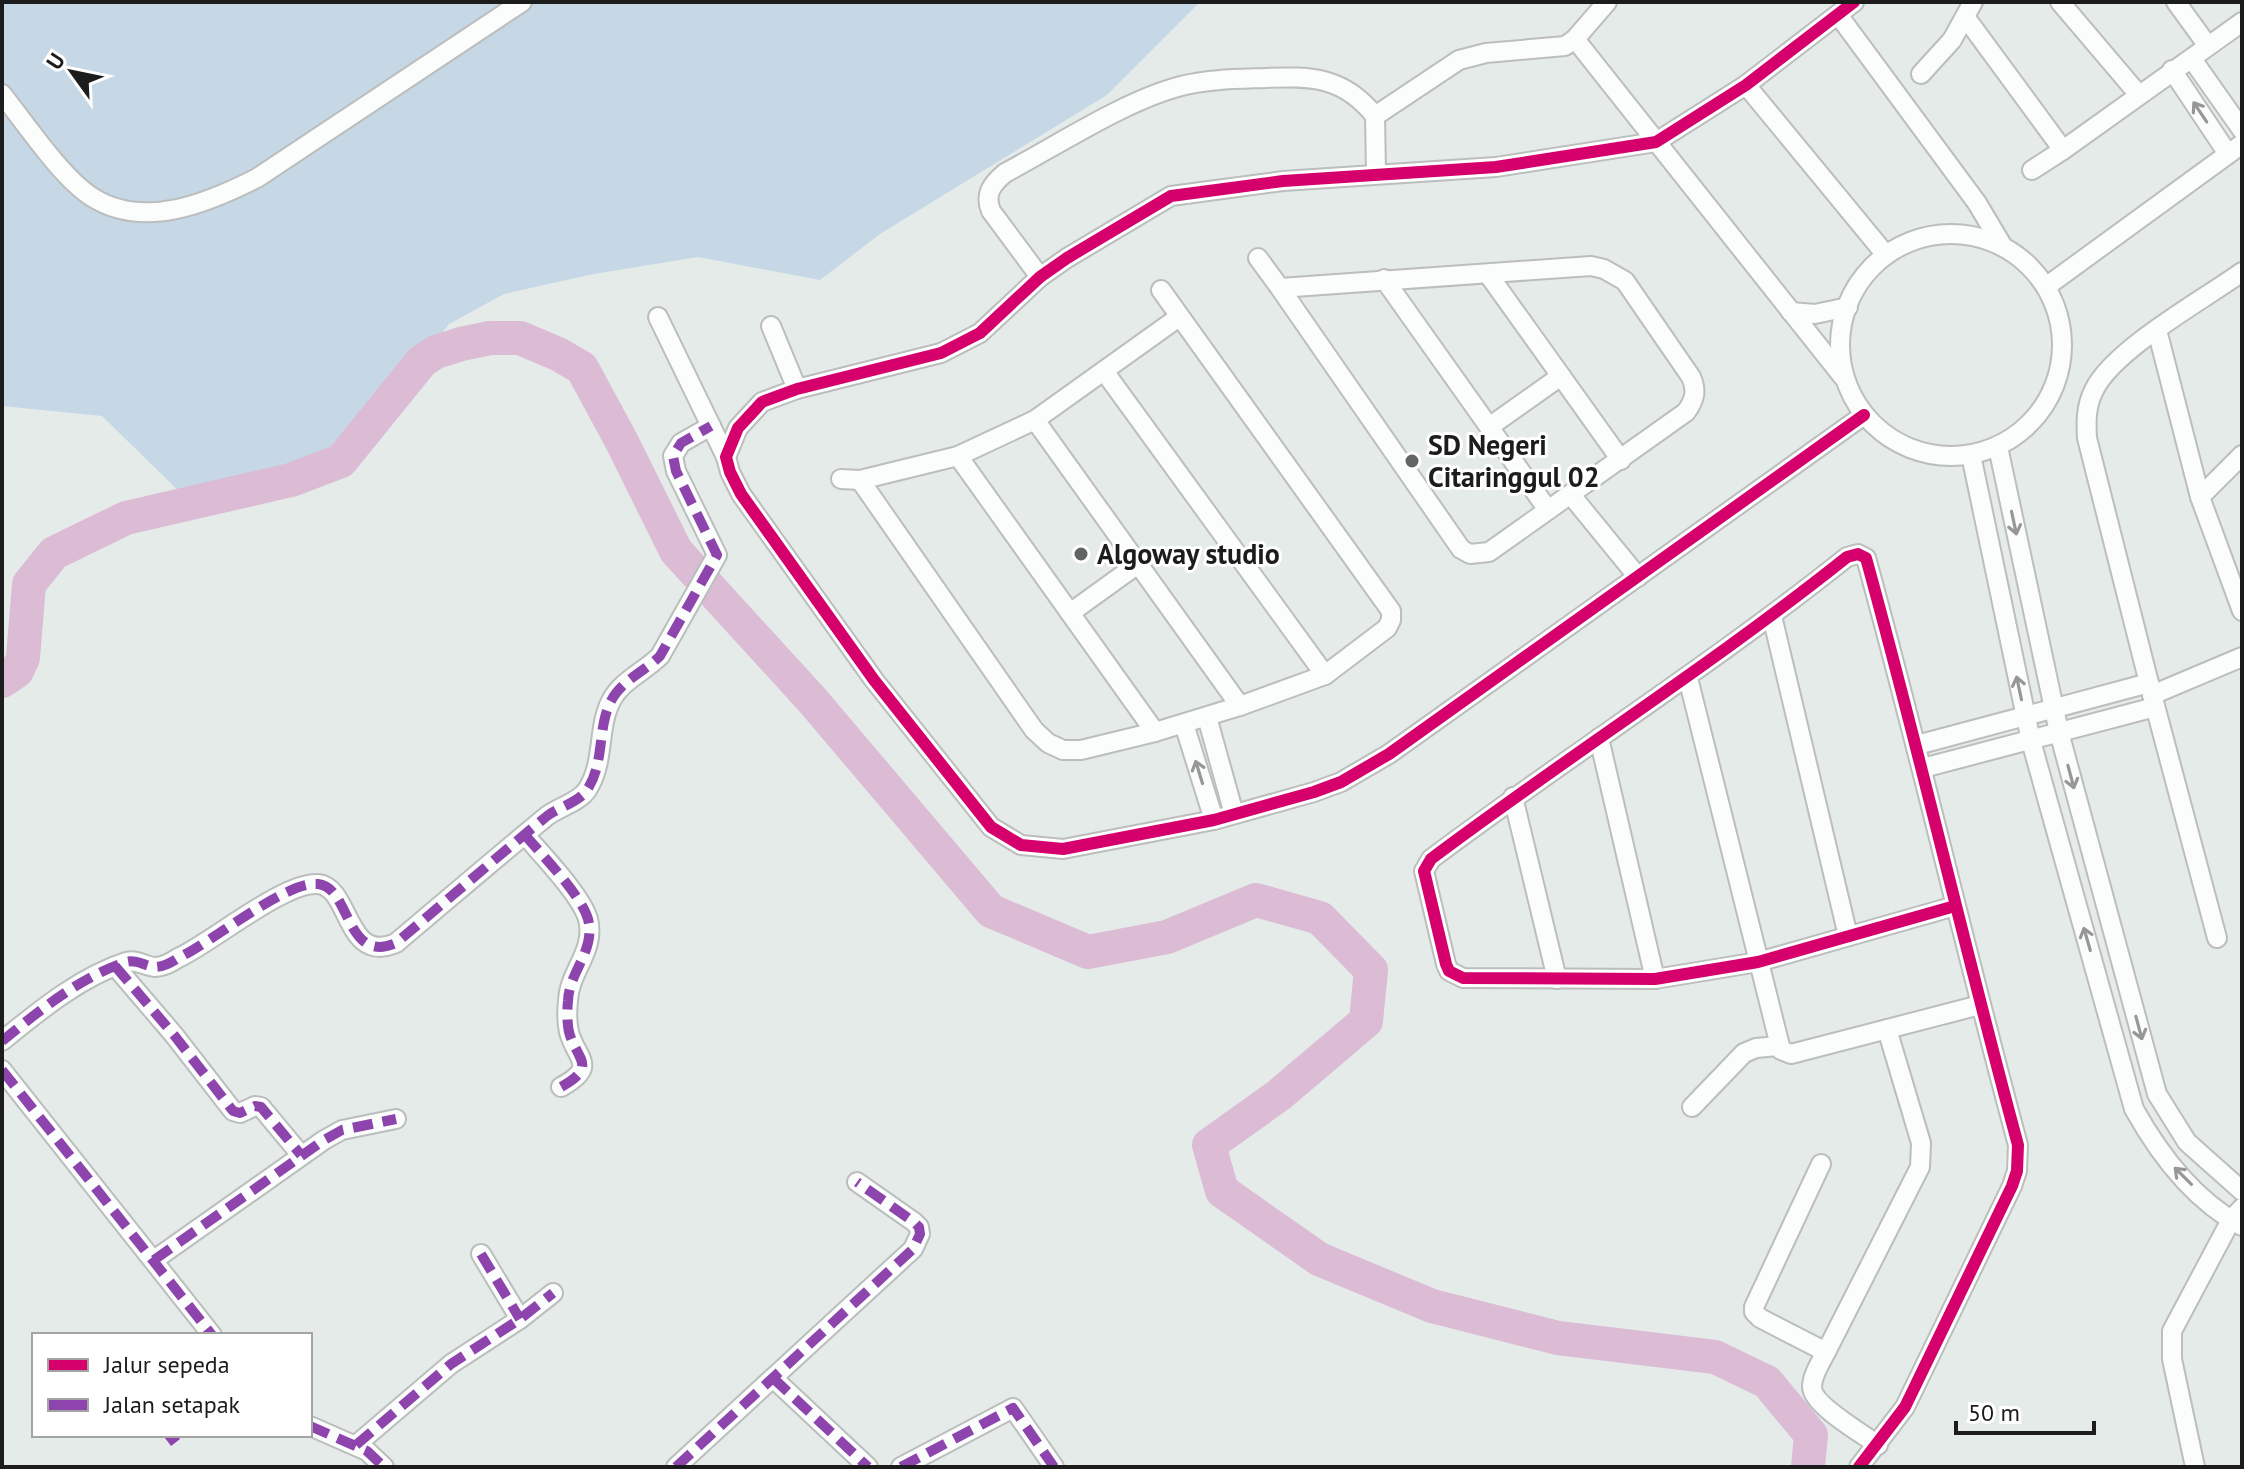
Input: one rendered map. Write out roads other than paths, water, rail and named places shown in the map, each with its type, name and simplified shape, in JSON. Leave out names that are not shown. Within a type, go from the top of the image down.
[{"type":"street","points":[[2,94],[72,180],[91,196],[112,207],[135,211],[188,207],[221,196],[257,178],[522,2]]},
{"type":"street","points":[[1375,116],[1459,60],[1486,53],[1557,49],[1575,39],[1607,2]]},
{"type":"street","points":[[726,457],[730,442],[749,414],[776,395],[941,353],[980,333],[1040,277],[1110,230],[1171,196],[1283,181],[1496,167],[1656,142],[1746,85],[1854,2]]},
{"type":"street","points":[[2060,2],[2139,95]]},
{"type":"street","points":[[2176,2],[2208,46]]},
{"type":"street","points":[[1921,74],[1945,49],[1970,10],[2063,150]]},
{"type":"street","points":[[1839,16],[1977,203],[2002,245]]},
{"type":"street","points":[[2032,170],[2242,22]]},
{"type":"street","points":[[1575,39],[1845,379],[1864,415],[1894,441],[1931,455],[1971,455],[1998,447],[2025,429],[2045,405],[2058,377],[2063,346],[2059,315],[2047,286],[2027,262],[2002,245],[1963,234],[1923,237],[1886,255],[1866,273],[1851,297],[1842,323],[1840,351],[1845,379]]},
{"type":"street","points":[[2192,59],[2242,130]]},
{"type":"street","points":[[2047,286],[2235,149],[2172,70]]},
{"type":"street","points":[[1040,277],[991,211],[987,202],[991,187],[1005,173],[1154,94],[1211,81],[1305,76],[1330,82],[1361,101],[1375,116],[1376,173]]},
{"type":"street","points":[[1746,85],[1886,255]]},
{"type":"street","points":[[1258,258],[1461,549],[1470,554],[1489,552],[1621,460],[1686,412],[1695,394],[1691,377],[1625,281],[1604,269],[1591,266],[1280,288]]},
{"type":"street","points":[[1488,274],[1621,460]]},
{"type":"street","points":[[2217,938],[2087,438],[2086,420],[2088,404],[2104,374],[2157,330],[2240,274],[2242,294]]},
{"type":"street","points":[[1384,279],[1548,510]]},
{"type":"street","points":[[1161,290],[1391,611],[1391,620],[1387,628],[1325,675],[1184,724],[1081,750],[1063,750],[1048,743],[1034,730],[851,479],[958,456],[1035,420],[1179,317]]},
{"type":"street","points":[[1791,312],[1815,314],[1848,307]]},
{"type":"street","points":[[658,317],[741,494],[874,680],[991,827],[1021,845],[1063,849],[1214,820],[1341,782],[1376,762],[1864,415]]},
{"type":"street","points":[[771,326],[797,389]]},
{"type":"street","points":[[2157,330],[2200,497],[2242,611]]},
{"type":"street","points":[[1104,371],[1325,675]]},
{"type":"street","points":[[1489,427],[1561,376]]},
{"type":"street","points":[[1035,420],[1240,706]]},
{"type":"street","points":[[2,1041],[43,1008],[115,966],[131,960],[162,966],[300,887],[319,884],[336,897],[352,925],[368,944],[384,948],[396,943],[557,808],[586,791],[595,773],[610,703],[626,683],[660,656],[717,555],[676,471],[673,456],[681,443],[711,426]]},
{"type":"street","points":[[1998,447],[2059,732],[2157,1094],[2187,1142],[2242,1191]]},
{"type":"street","points":[[1971,455],[2031,741],[2134,1109],[2165,1159],[2206,1200],[2238,1218],[2178,1314],[2172,1331],[2172,1359],[2195,1467]]},
{"type":"street","points":[[2200,497],[2242,455]]},
{"type":"street","points":[[958,456],[1155,732]]},
{"type":"street","points":[[1571,495],[1638,577]]},
{"type":"street","points":[[1859,1467],[1905,1407],[2017,1171],[2018,1145],[1955,906],[1923,768],[1866,558],[1858,554],[1847,557],[1688,678],[1513,797],[1431,859],[1424,871],[1446,964],[1455,976],[1463,978],[1655,979],[1758,962],[1955,906]]},
{"type":"street","points":[[1070,613],[1138,564]]},
{"type":"street","points":[[1772,616],[1848,936]]},
{"type":"street","points":[[1923,768],[2059,732],[2242,657]]},
{"type":"street","points":[[1688,678],[1778,1046],[1784,1053],[1791,1054],[1980,1005]]},
{"type":"street","points":[[1917,745],[2025,716],[2152,695]]},
{"type":"street","points":[[1207,717],[1234,814]]},
{"type":"street","points":[[1184,724],[1214,820]]},
{"type":"street","points":[[1599,738],[1655,979]]},
{"type":"street","points":[[1513,797],[1557,979]]},
{"type":"street","points":[[525,835],[576,899],[587,915],[590,929],[587,952],[572,979],[568,999],[570,1033],[583,1060],[577,1074],[561,1087]]},
{"type":"street","points":[[115,966],[233,1111],[240,1113],[255,1106],[261,1107],[301,1155]]},
{"type":"street","points":[[1878,1445],[1819,1403],[1814,1396],[1813,1379],[1920,1167],[1921,1143],[1887,1029]]},
{"type":"street","points":[[1692,1107],[1744,1053],[1756,1048],[1778,1046]]},
{"type":"street","points":[[2,1070],[210,1333]]},
{"type":"street","points":[[154,1260],[301,1155],[342,1130],[396,1119]]},
{"type":"street","points":[[1821,1164],[1754,1312],[1826,1352]]},
{"type":"street","points":[[676,1467],[913,1249],[918,1241],[919,1227],[857,1182]]},
{"type":"street","points":[[481,1254],[520,1319]]},
{"type":"street","points":[[356,1445],[451,1364],[520,1319],[553,1293]]},
{"type":"street","points":[[773,1378],[868,1467]]},
{"type":"street","points":[[901,1467],[1013,1408],[1054,1467]]},
{"type":"street","points":[[312,1427],[367,1451],[384,1467]]},
{"type":"waterway","points":[[2,681],[17,671],[23,658],[29,584],[54,553],[126,518],[291,480],[341,461],[422,361],[436,352],[490,338],[520,338],[558,354],[582,368],[676,551],[813,701],[991,911],[1088,952],[1167,937],[1256,900],[1320,918],[1371,970],[1366,1021],[1279,1095],[1209,1145],[1222,1191],[1319,1259],[1432,1306],[1558,1338],[1715,1357],[1767,1382],[1811,1435],[1808,1467]]},
{"type":"place","name":"SD Negeri Citaringgul 02","points":[[1412,461]]},
{"type":"place","name":"Algoway studio","points":[[1081,554]]}]
